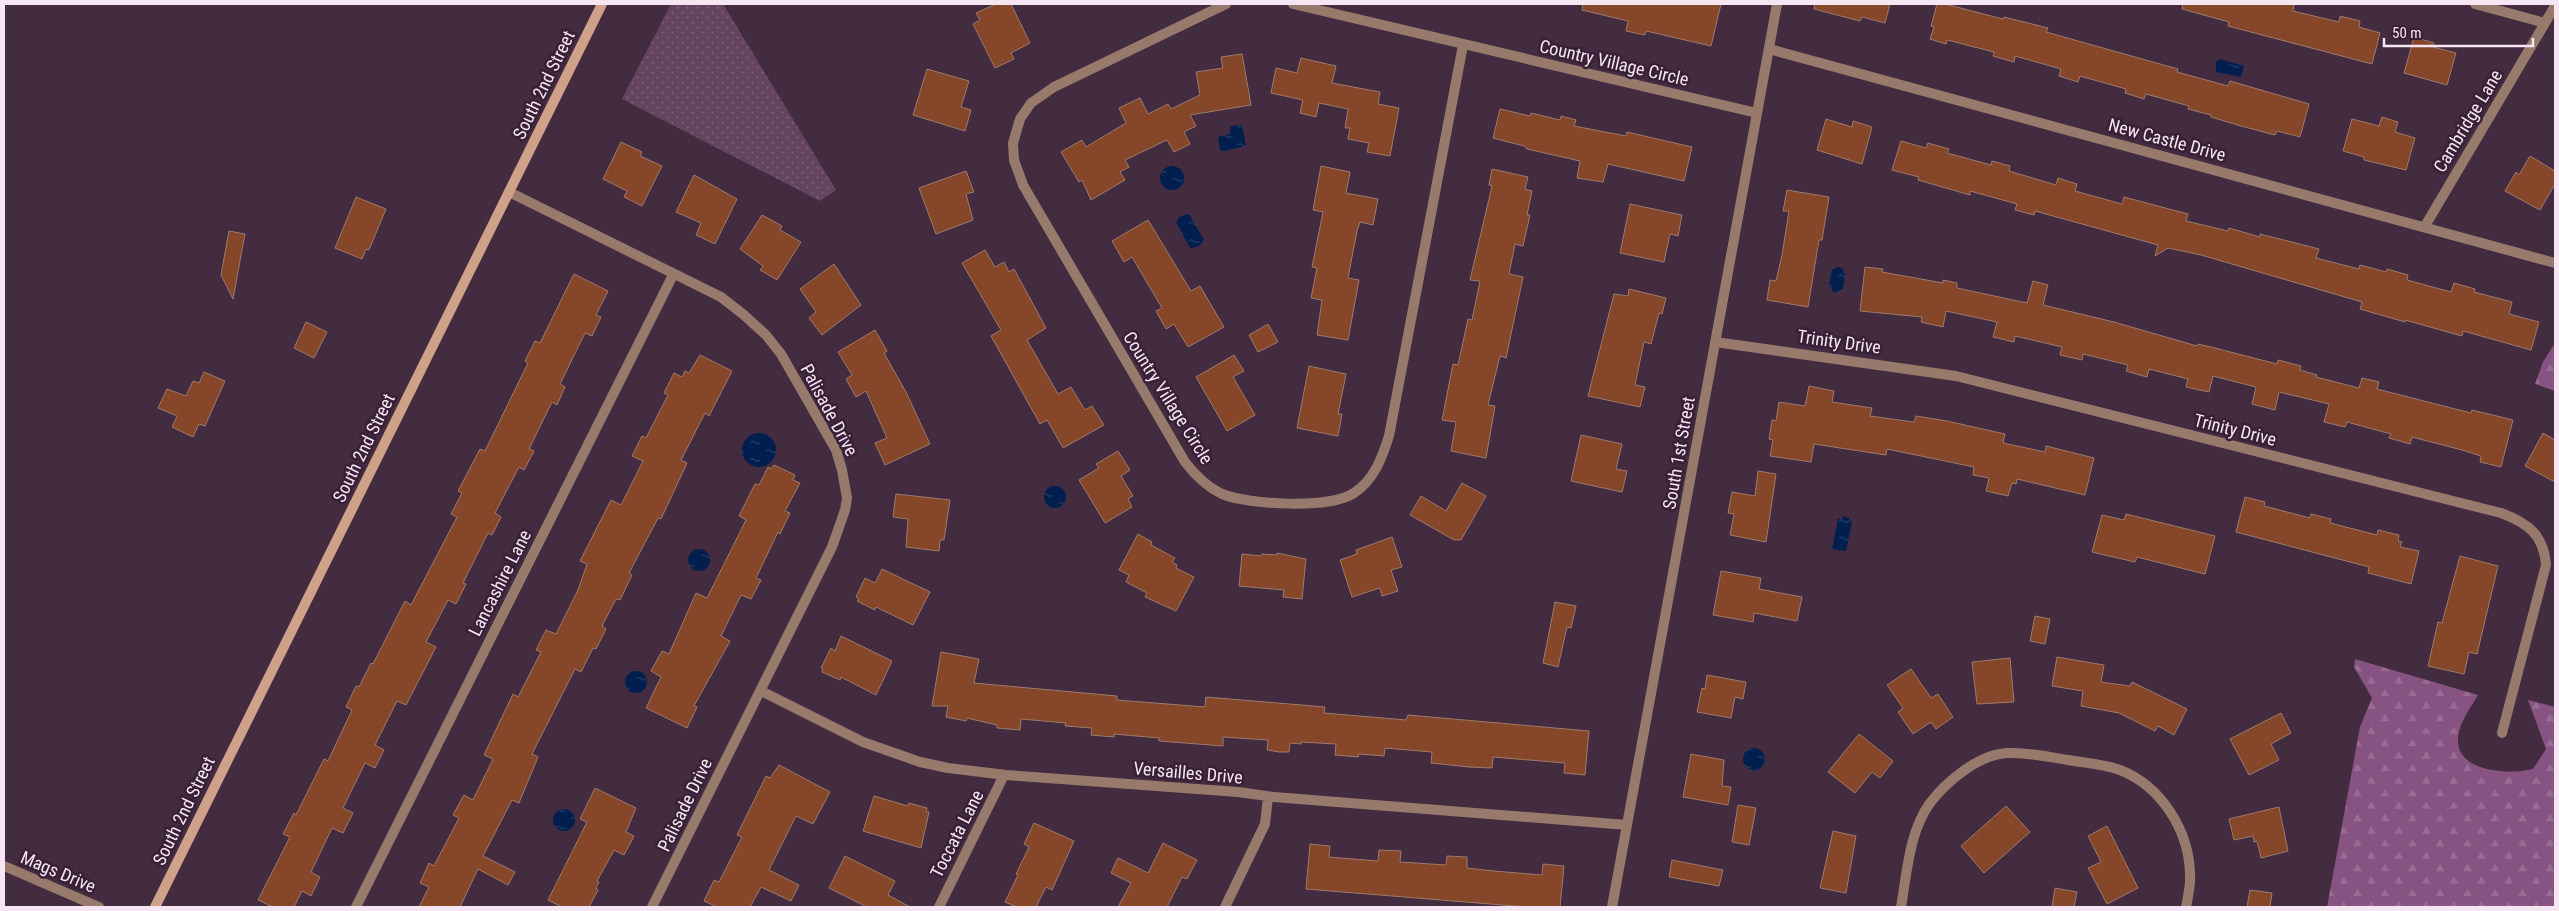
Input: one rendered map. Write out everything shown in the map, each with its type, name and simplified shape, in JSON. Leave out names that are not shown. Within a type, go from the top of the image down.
[{"type":"main road","name":"South 2nd Street","points":[[155,907],[602,4]]},
{"type":"street","name":"Country Village Circle","points":[[1226,4],[1054,87],[1031,103],[1020,119],[1013,142],[1014,160],[1023,185],[1185,462],[1196,476],[1224,494],[1258,501],[1315,504],[1339,500],[1354,493],[1369,480],[1381,460],[1389,436],[1463,45]]},
{"type":"street","name":"Country Village Circle","points":[[1293,4],[1757,112]]},
{"type":"street","name":"South 1st Street","points":[[1612,907],[1777,4]]},
{"type":"street","points":[[2475,4],[2545,23]]},
{"type":"street","name":"Cambridge Lane","points":[[2425,226],[2555,6]]},
{"type":"street","name":"New Castle Drive","points":[[1769,49],[2425,226],[2555,263]]},
{"type":"street","name":"Palisade Drive","points":[[509,192],[720,297],[744,314],[766,335],[781,354],[836,450],[842,470],[847,498],[841,523],[761,691],[652,907]]},
{"type":"street","name":"Lancashire Lane","points":[[356,907],[673,275]]},
{"type":"street","name":"Trinity Drive","points":[[1715,342],[1956,376],[2501,513],[2520,520],[2538,536],[2545,552],[2546,565],[2502,733]]},
{"type":"street","name":"Versailles Drive","points":[[761,691],[863,742],[948,768],[1004,775],[1238,792],[1628,825]]},
{"type":"street","points":[[1900,907],[1916,832],[1930,804],[1945,785],[1962,771],[2007,753],[2103,765],[2119,770],[2142,782],[2169,810],[2186,842],[2191,876],[2186,907]]},
{"type":"street","name":"Toccata Lane","points":[[939,907],[1004,775]]},
{"type":"street","points":[[1225,907],[1265,824],[1268,796]]},
{"type":"street","name":"Mags Drive","points":[[4,866],[99,907]]},
{"type":"shaded area","points":[[671,4],[723,4],[836,190],[820,201],[622,99]]},
{"type":"green space","points":[[2555,343],[2555,391],[2535,384],[2543,362]]},
{"type":"green space","points":[[2355,659],[2478,695],[2459,732],[2459,749],[2465,758],[2474,765],[2486,769],[2511,772],[2533,769],[2546,749],[2528,700],[2555,707],[2555,907],[2327,907],[2360,727],[2372,698],[2354,667]]},
{"type":"water","points":[[2219,59],[2244,66],[2241,77],[2216,72],[2216,62]]},
{"type":"water","points":[[1242,125],[1246,146],[1224,151],[1220,150],[1218,137],[1230,134],[1230,126]]},
{"type":"water","points":[[1172,166],[1181,169],[1184,178],[1181,187],[1172,190],[1163,187],[1160,178],[1163,169]]},
{"type":"water","points":[[1189,214],[1204,240],[1198,246],[1190,248],[1176,222],[1180,216]]},
{"type":"water","points":[[1838,267],[1842,268],[1845,274],[1843,289],[1834,293],[1829,285],[1832,270]]},
{"type":"water","points":[[759,433],[771,438],[776,450],[771,462],[759,467],[747,462],[742,450],[747,438]]},
{"type":"water","points":[[1055,486],[1065,493],[1066,497],[1059,507],[1055,508],[1045,501],[1044,497],[1051,487]]},
{"type":"water","points":[[1843,516],[1849,518],[1849,521],[1852,522],[1846,551],[1832,549],[1838,519],[1842,519]]},
{"type":"water","points":[[699,549],[707,552],[710,560],[707,568],[699,571],[691,568],[688,560],[691,552]]},
{"type":"water","points":[[636,671],[644,674],[647,682],[644,690],[636,693],[628,690],[625,682],[628,674]]},
{"type":"water","points":[[1754,748],[1762,751],[1765,759],[1762,767],[1754,770],[1746,767],[1743,759],[1746,751]]},
{"type":"water","points":[[564,809],[572,812],[575,820],[572,828],[564,831],[556,828],[553,820],[556,812]]},
{"type":"building","points":[[996,4],[1011,4],[1030,43],[1011,53],[1014,59],[995,68],[973,24],[980,20],[976,13]]},
{"type":"building","points":[[1583,4],[1721,4],[1711,46],[1646,31],[1645,35],[1626,31],[1628,21],[1582,10]]},
{"type":"building","points":[[1815,4],[1890,4],[1885,23],[1862,17],[1860,21],[1814,9]]},
{"type":"building","points":[[1937,4],[1945,4],[2048,28],[2046,32],[2178,69],[2177,72],[2228,86],[2230,81],[2309,104],[2300,137],[2277,131],[2275,135],[2241,126],[2188,109],[2189,106],[2146,94],[2144,99],[2125,93],[2126,89],[2080,76],[2078,82],[2059,76],[2061,69],[2015,56],[2014,62],[1993,56],[1994,52],[1947,40],[1946,44],[1930,39],[1934,27],[1931,26]]},
{"type":"building","points":[[2183,4],[2294,4],[2293,11],[2339,22],[2340,16],[2360,21],[2359,27],[2380,33],[2372,64],[2228,26],[2229,22],[2182,9]]},
{"type":"building","points":[[2414,37],[2434,43],[2433,47],[2456,53],[2447,85],[2404,73]]},
{"type":"building","points":[[1242,54],[1251,105],[1190,115],[1196,126],[1184,132],[1190,144],[1174,152],[1167,140],[1125,160],[1129,167],[1120,172],[1125,180],[1091,200],[1082,180],[1079,182],[1061,152],[1082,140],[1086,147],[1126,123],[1119,108],[1140,98],[1148,114],[1168,104],[1171,109],[1200,95],[1196,72],[1223,68],[1221,57]]},
{"type":"building","points":[[1301,58],[1336,66],[1332,83],[1380,92],[1378,104],[1399,108],[1390,156],[1367,152],[1369,143],[1348,139],[1350,128],[1345,128],[1348,109],[1319,103],[1316,117],[1300,113],[1303,100],[1271,93],[1276,68],[1297,73]]},
{"type":"building","points":[[927,69],[969,81],[961,107],[971,110],[965,131],[913,115]]},
{"type":"building","points":[[1500,109],[1530,116],[1531,113],[1560,120],[1561,116],[1576,120],[1574,126],[1626,136],[1627,132],[1692,147],[1684,181],[1608,164],[1603,182],[1577,178],[1580,161],[1527,149],[1524,146],[1493,138]]},
{"type":"building","points":[[2382,117],[2398,122],[2395,132],[2415,138],[2406,170],[2364,160],[2364,157],[2343,151],[2352,119],[2379,126]]},
{"type":"building","points":[[1826,119],[1852,127],[1853,121],[1872,127],[1862,164],[1817,150]]},
{"type":"building","points":[[1901,141],[1926,148],[1928,143],[1949,149],[1947,153],[1991,165],[1992,161],[2010,166],[2009,171],[2056,185],[2058,178],[2077,184],[2075,191],[2122,204],[2124,197],[2188,214],[2186,221],[2228,231],[2229,228],[2260,237],[2260,234],[2319,249],[2316,258],[2359,269],[2360,265],[2386,272],[2387,269],[2408,275],[2407,280],[2451,292],[2454,283],[2475,289],[2474,292],[2512,302],[2509,314],[2539,322],[2531,350],[2463,331],[2462,336],[2405,320],[2405,322],[2360,309],[2362,302],[2201,255],[2168,248],[2155,256],[2158,245],[2035,211],[2034,215],[2015,210],[2017,204],[1970,191],[1970,195],[1918,180],[1919,177],[1892,170]]},
{"type":"building","points":[[621,142],[642,152],[640,156],[662,166],[642,206],[624,197],[627,191],[603,179]]},
{"type":"building","points":[[2530,156],[2555,171],[2555,184],[2540,210],[2505,191],[2516,172],[2519,175]]},
{"type":"building","points":[[1321,166],[1350,172],[1346,193],[1378,199],[1373,225],[1360,222],[1357,231],[1348,278],[1359,280],[1348,340],[1317,335],[1322,300],[1311,298],[1317,268],[1312,267],[1323,212],[1313,210]]},
{"type":"building","points":[[1492,169],[1528,177],[1525,189],[1532,191],[1527,215],[1530,215],[1523,246],[1515,244],[1509,274],[1523,277],[1506,358],[1500,356],[1488,405],[1495,406],[1486,458],[1451,451],[1456,422],[1442,420],[1453,364],[1458,365],[1468,319],[1472,320],[1480,281],[1470,280],[1492,186],[1489,185]]},
{"type":"building","points":[[966,171],[974,192],[966,194],[973,220],[936,234],[919,188]]},
{"type":"building","points":[[694,175],[737,199],[715,244],[696,235],[701,223],[676,212]]},
{"type":"building","points":[[1787,190],[1829,197],[1822,240],[1819,240],[1808,307],[1767,300],[1770,280],[1776,281],[1782,255],[1789,211],[1783,211]]},
{"type":"building","points":[[356,197],[386,209],[369,250],[366,249],[362,259],[335,248]]},
{"type":"building","points":[[1630,204],[1682,215],[1678,236],[1670,234],[1664,262],[1620,253]]},
{"type":"building","points":[[762,215],[782,226],[780,230],[801,242],[777,280],[760,270],[763,266],[740,249]]},
{"type":"building","points":[[1148,220],[1191,291],[1200,286],[1224,327],[1188,347],[1174,324],[1166,329],[1156,311],[1162,308],[1132,257],[1124,262],[1112,241]]},
{"type":"building","points":[[229,231],[245,234],[233,299],[221,275]]},
{"type":"building","points":[[985,250],[995,267],[1004,262],[1009,272],[1014,269],[1046,328],[1027,340],[1058,394],[1071,387],[1085,410],[1092,406],[1104,425],[1063,448],[1047,420],[1040,424],[991,336],[1001,330],[962,263]]},
{"type":"building","points":[[834,264],[861,305],[822,335],[809,318],[816,312],[800,289]]},
{"type":"building","points":[[1865,267],[1883,269],[1882,272],[1943,283],[1943,280],[1957,283],[1957,288],[2027,303],[2033,281],[2048,285],[2043,305],[2114,322],[2197,346],[2198,344],[2277,364],[2278,360],[2301,366],[2300,370],[2317,375],[2316,377],[2359,388],[2362,378],[2379,382],[2377,389],[2471,413],[2472,410],[2513,420],[2501,467],[2480,462],[2481,456],[2412,437],[2410,444],[2389,438],[2391,434],[2347,422],[2345,427],[2324,422],[2329,404],[2279,392],[2275,410],[2252,404],[2256,387],[2213,376],[2209,392],[2186,387],[2188,379],[2149,369],[2147,377],[2126,371],[2128,365],[2083,354],[2082,360],[2060,355],[2062,347],[2015,336],[2014,342],[1993,337],[1997,322],[1946,311],[1943,327],[1921,322],[1922,317],[1860,311]]},
{"type":"building","points":[[574,274],[608,291],[596,315],[601,317],[592,336],[585,333],[560,384],[565,387],[557,405],[552,402],[529,449],[534,451],[524,470],[519,467],[495,513],[501,517],[492,535],[488,533],[463,583],[466,584],[456,604],[448,600],[426,642],[436,647],[406,705],[397,701],[375,745],[384,750],[375,768],[365,763],[343,808],[353,813],[343,833],[332,828],[311,872],[320,877],[311,896],[302,891],[294,907],[273,907],[258,900],[290,837],[283,834],[294,813],[296,815],[324,759],[328,761],[352,710],[346,707],[356,686],[359,687],[371,663],[373,664],[405,601],[411,605],[457,517],[451,514],[462,493],[458,491],[480,449],[485,451],[528,363],[525,361],[535,341],[540,343]]},
{"type":"building","points":[[1629,289],[1666,298],[1662,314],[1659,313],[1651,344],[1644,342],[1635,385],[1645,387],[1640,407],[1588,396],[1614,294],[1628,296]]},
{"type":"building","points":[[306,322],[327,332],[314,358],[294,348]]},
{"type":"building","points":[[1268,324],[1278,342],[1258,352],[1249,335]]},
{"type":"building","points":[[875,330],[887,351],[884,353],[907,394],[930,444],[885,465],[875,443],[887,438],[866,391],[856,397],[846,379],[852,375],[838,352]]},
{"type":"building","points":[[700,355],[732,371],[709,416],[705,413],[681,460],[687,463],[661,519],[658,518],[629,573],[632,575],[620,600],[616,599],[602,626],[606,629],[596,649],[593,648],[581,672],[575,669],[532,754],[538,757],[519,803],[512,800],[483,856],[515,872],[508,885],[478,869],[460,907],[419,907],[429,887],[420,883],[429,863],[434,866],[459,818],[453,815],[464,795],[473,800],[493,759],[484,755],[513,694],[518,697],[541,652],[536,650],[546,630],[556,634],[578,590],[587,564],[580,561],[611,500],[621,505],[643,461],[632,456],[642,436],[646,438],[668,395],[664,393],[674,373],[682,377],[685,371],[689,373]]},
{"type":"building","points":[[1234,355],[1244,371],[1233,377],[1255,415],[1227,431],[1196,377]]},
{"type":"building","points":[[1309,366],[1346,374],[1338,414],[1342,414],[1338,436],[1297,428]]},
{"type":"building","points":[[204,372],[225,381],[205,426],[199,424],[193,437],[172,427],[177,416],[158,408],[167,389],[186,396],[193,381],[199,383]]},
{"type":"building","points":[[1809,386],[1834,391],[1832,402],[1872,408],[1870,416],[1914,422],[1916,416],[1947,421],[2005,434],[2003,443],[2045,452],[2046,446],[2094,458],[2085,495],[2017,479],[2016,484],[2012,483],[2008,496],[1986,491],[1989,478],[1973,475],[1974,467],[1887,449],[1886,455],[1814,444],[1811,462],[1770,456],[1773,440],[1769,439],[1772,420],[1776,421],[1779,402],[1805,406]]},
{"type":"building","points":[[2543,433],[2555,440],[2555,482],[2525,466]]},
{"type":"building","points":[[1581,435],[1622,444],[1616,469],[1627,471],[1622,492],[1571,481]]},
{"type":"building","points":[[1118,451],[1130,470],[1121,476],[1133,496],[1128,499],[1132,507],[1105,523],[1079,480],[1099,468],[1096,464]]},
{"type":"building","points":[[774,465],[795,475],[793,480],[800,483],[785,511],[790,513],[780,534],[778,532],[756,578],[761,580],[751,599],[741,595],[721,636],[730,641],[694,706],[697,707],[687,728],[646,708],[661,677],[651,671],[662,651],[669,654],[696,593],[707,598],[746,520],[739,516],[755,484],[759,485],[768,467],[771,469]]},
{"type":"building","points":[[1758,471],[1776,474],[1766,542],[1730,535],[1734,514],[1728,513],[1732,492],[1755,496]]},
{"type":"building","points":[[1462,483],[1486,496],[1461,540],[1454,540],[1410,515],[1421,496],[1446,511]]},
{"type":"building","points":[[896,494],[950,500],[944,540],[940,540],[939,551],[906,547],[908,519],[893,517]]},
{"type":"building","points":[[2245,497],[2265,502],[2264,506],[2310,518],[2311,514],[2331,519],[2330,523],[2377,535],[2378,530],[2399,535],[2398,541],[2402,542],[2400,547],[2419,551],[2411,584],[2368,573],[2369,567],[2236,532]]},
{"type":"building","points":[[2126,514],[2215,536],[2205,574],[2137,557],[2135,562],[2092,552],[2102,515],[2124,520]]},
{"type":"building","points":[[1138,534],[1152,542],[1151,545],[1175,558],[1172,562],[1177,565],[1176,568],[1194,577],[1176,611],[1145,597],[1147,593],[1126,582],[1129,575],[1119,570]]},
{"type":"building","points":[[1392,537],[1402,567],[1391,570],[1398,591],[1382,596],[1380,588],[1352,597],[1340,560],[1357,554],[1356,550]]},
{"type":"building","points":[[1277,553],[1306,559],[1302,599],[1283,597],[1284,590],[1239,586],[1242,554],[1261,556],[1262,554],[1277,555]]},
{"type":"building","points":[[2460,556],[2498,566],[2477,654],[2469,652],[2464,674],[2428,666],[2438,622],[2442,623]]},
{"type":"building","points":[[882,569],[930,592],[913,625],[876,607],[875,610],[857,601],[859,599],[856,597],[865,578],[875,583]]},
{"type":"building","points":[[1721,571],[1761,578],[1759,589],[1802,597],[1797,621],[1754,613],[1753,622],[1713,615]]},
{"type":"building","points":[[1555,602],[1576,606],[1571,628],[1567,627],[1558,667],[1543,663]]},
{"type":"building","points":[[2035,616],[2050,619],[2045,644],[2030,641]]},
{"type":"building","points":[[841,636],[892,661],[876,695],[841,677],[840,680],[822,672],[823,669],[821,668],[831,648],[835,651]]},
{"type":"building","points":[[941,652],[979,659],[974,683],[1117,696],[1117,700],[1205,707],[1206,697],[1325,707],[1324,713],[1406,720],[1408,715],[1589,731],[1585,775],[1564,773],[1565,763],[1493,757],[1492,768],[1469,767],[1431,763],[1432,752],[1385,748],[1384,756],[1359,754],[1358,757],[1335,755],[1336,744],[1290,743],[1289,752],[1279,752],[1267,750],[1268,740],[1223,737],[1223,746],[1159,741],[1159,738],[1114,734],[1114,737],[1091,735],[1092,728],[1065,726],[1066,723],[1021,719],[1020,730],[997,728],[997,725],[967,718],[966,721],[946,717],[948,706],[932,706]]},
{"type":"building","points":[[2057,657],[2104,665],[2101,682],[2130,686],[2132,682],[2187,709],[2174,735],[2158,726],[2155,731],[2119,713],[2081,706],[2083,691],[2052,686]]},
{"type":"building","points":[[2010,658],[2014,702],[1977,704],[1972,662]]},
{"type":"building","points":[[1911,669],[1931,698],[1938,694],[1953,717],[1936,729],[1931,722],[1913,734],[1898,712],[1903,708],[1887,685]]},
{"type":"building","points":[[1707,675],[1746,682],[1743,699],[1735,697],[1731,718],[1697,712],[1702,688],[1705,689]]},
{"type":"building","points":[[2281,713],[2291,733],[2271,744],[2279,760],[2249,775],[2230,739]]},
{"type":"building","points":[[1859,734],[1893,761],[1880,778],[1872,772],[1855,793],[1828,772]]},
{"type":"building","points":[[1691,754],[1724,760],[1722,786],[1731,787],[1728,805],[1683,797]]},
{"type":"building","points":[[779,765],[830,792],[813,824],[796,816],[769,870],[799,885],[791,901],[761,887],[750,907],[717,907],[704,901],[714,880],[719,882],[742,837],[737,835],[766,776],[770,778]]},
{"type":"building","points":[[595,788],[636,808],[626,832],[634,836],[624,855],[614,850],[597,881],[599,882],[596,888],[598,890],[589,907],[562,907],[548,900],[587,822],[580,819]]},
{"type":"building","points":[[874,796],[908,806],[909,803],[927,808],[926,811],[929,812],[921,848],[863,831]]},
{"type":"building","points":[[1738,805],[1756,808],[1749,845],[1732,842]]},
{"type":"building","points":[[2006,806],[2030,832],[1984,873],[1961,846]]},
{"type":"building","points":[[2279,807],[2288,851],[2261,858],[2257,841],[2254,842],[2253,836],[2234,840],[2229,819]]},
{"type":"building","points":[[1034,823],[1074,841],[1052,890],[1046,887],[1036,907],[1017,907],[1005,902],[1029,847],[1024,844]]},
{"type":"building","points":[[2107,826],[2138,888],[2107,904],[2088,868],[2101,862],[2088,836]]},
{"type":"building","points":[[1833,831],[1856,836],[1846,893],[1820,888]]},
{"type":"building","points":[[1163,843],[1197,860],[1187,879],[1182,877],[1167,907],[1118,907],[1131,883],[1111,873],[1118,858],[1148,873]]},
{"type":"building","points":[[1310,844],[1330,846],[1329,857],[1378,861],[1379,850],[1401,851],[1400,862],[1446,865],[1447,856],[1467,857],[1467,868],[1542,875],[1543,864],[1564,866],[1560,907],[1527,907],[1306,889]]},
{"type":"building","points":[[845,856],[895,881],[888,895],[910,907],[867,907],[829,888]]},
{"type":"building","points":[[1672,860],[1723,870],[1719,886],[1669,877]]},
{"type":"building","points":[[2055,888],[2077,892],[2074,907],[2052,907]]},
{"type":"building","points":[[2250,890],[2272,893],[2270,907],[2247,907]]}]
